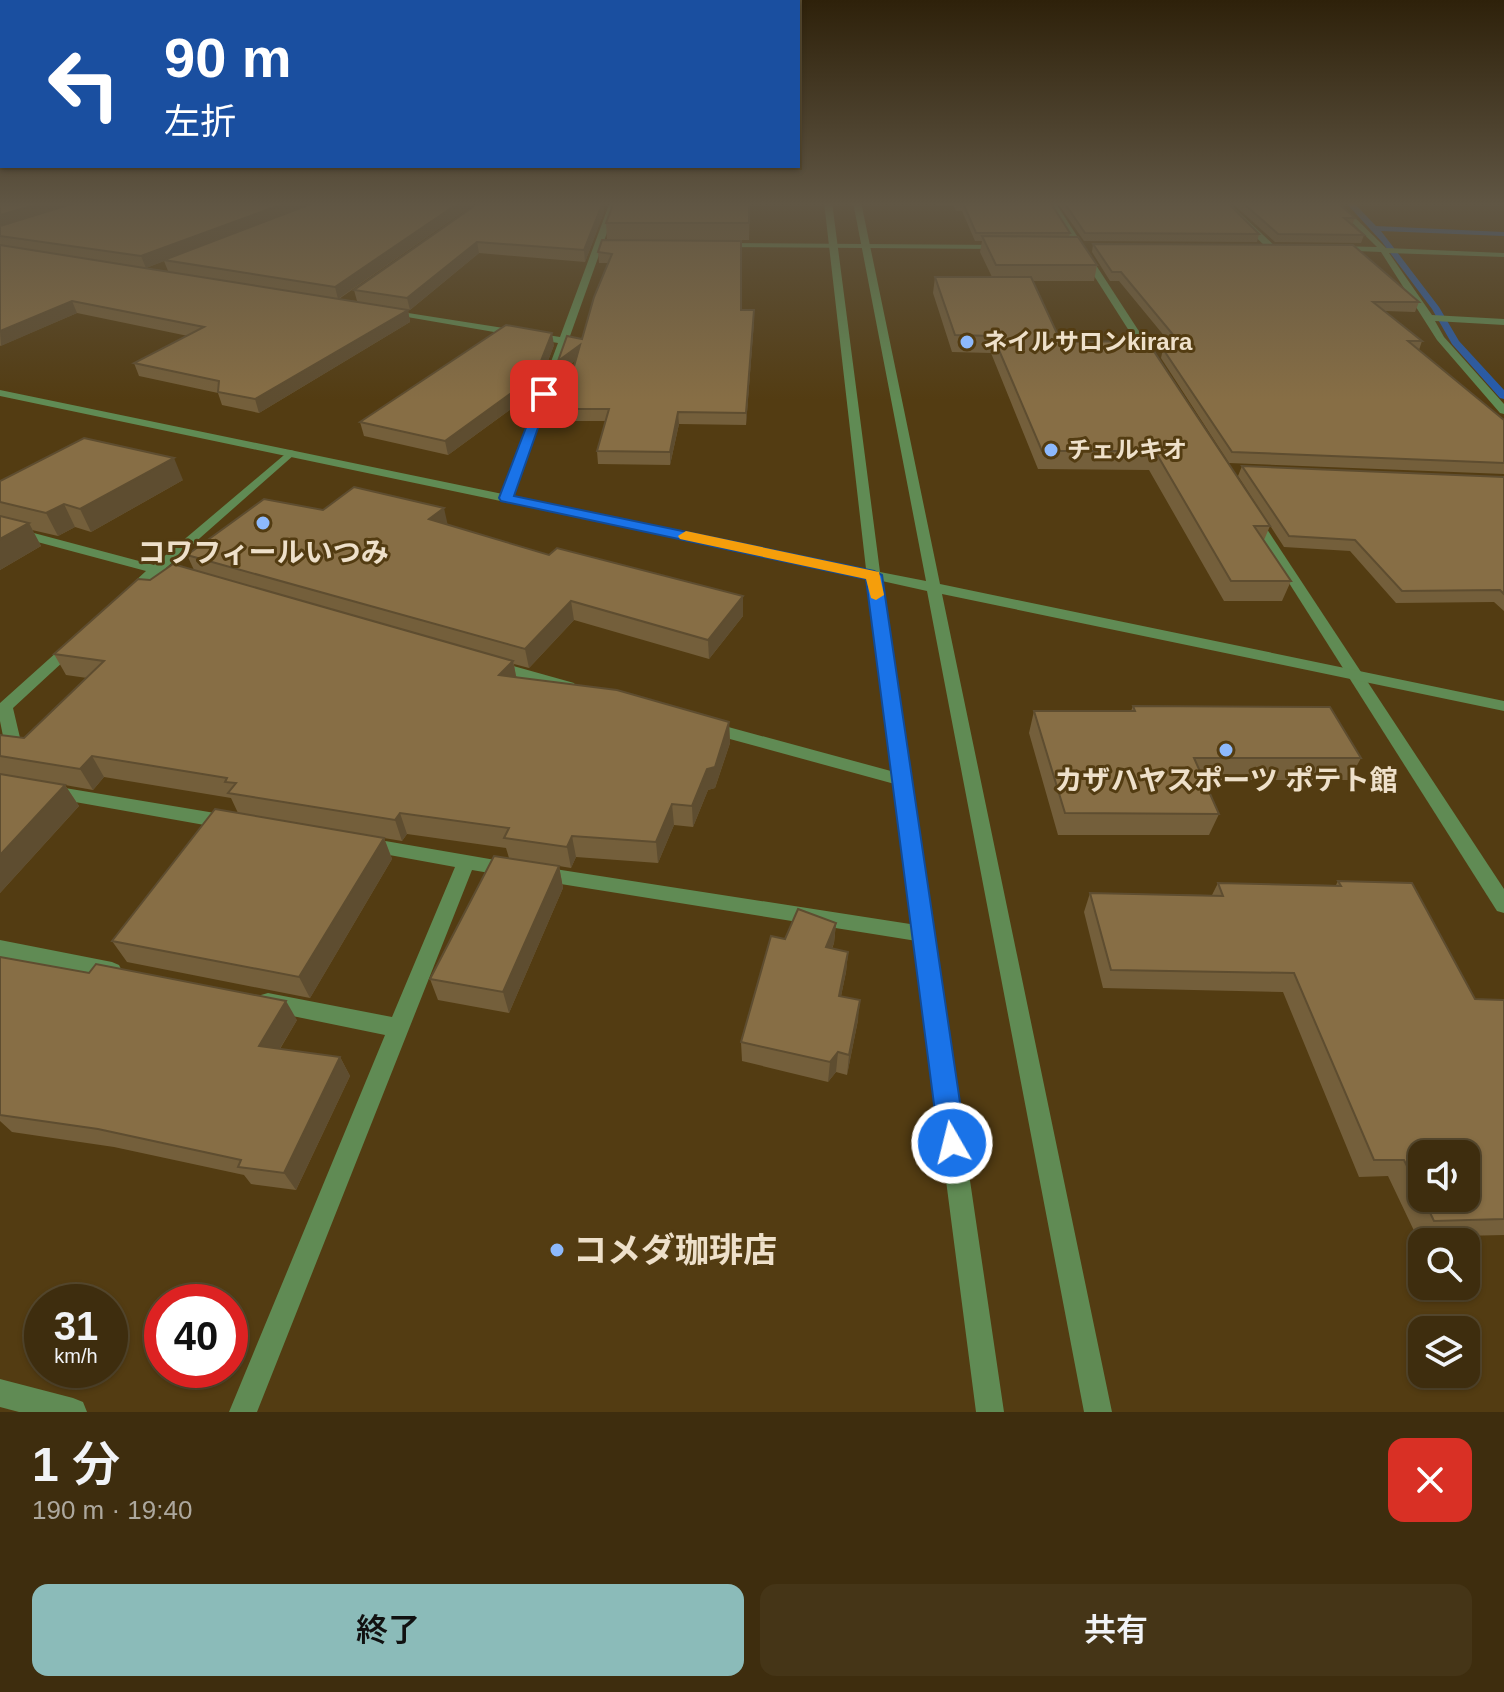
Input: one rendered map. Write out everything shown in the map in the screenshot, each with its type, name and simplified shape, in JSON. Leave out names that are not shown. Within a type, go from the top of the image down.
[{"type":"street","points":[[506,498],[590,268]]},
{"type":"street","points":[[837,268],[874,575],[990,1412]]},
{"type":"street","points":[[870,268],[1098,1412]]},
{"type":"street","points":[[1094,268],[1156,365]]},
{"type":"street","points":[[1403,268],[1436,318],[1440,338],[1504,411]]},
{"type":"street","points":[[370,310],[564,341]]},
{"type":"street","points":[[1436,318],[1504,322]]},
{"type":"street","points":[[0,393],[1504,706]]},
{"type":"street","points":[[121,601],[290,453]]},
{"type":"street","points":[[1247,508],[1504,905]]},
{"type":"street","points":[[0,528],[201,582]]},
{"type":"street","points":[[0,755],[13,742],[2,706],[86,633]]},
{"type":"street","points":[[477,661],[585,692]]},
{"type":"street","points":[[692,723],[902,780]]},
{"type":"street","points":[[31,788],[249,825]]},
{"type":"street","points":[[342,841],[923,934]]},
{"type":"street","points":[[243,1412],[466,862]]},
{"type":"street","points":[[0,949],[138,977]]},
{"type":"street","points":[[245,998],[399,1028]]},
{"type":"street","points":[[0,1393],[73,1412]]},
{"type":"building","points":[[0,268],[144,268],[408,310],[255,399],[218,392],[219,381],[134,363],[204,327],[72,301],[0,331]]},
{"type":"building","points":[[214,268],[363,268],[335,287]]},
{"type":"building","points":[[386,268],[445,268],[407,298],[354,290]]},
{"type":"building","points":[[606,268],[741,268],[741,310],[754,310],[746,413],[678,412],[670,452],[597,451],[609,409],[562,409],[580,345],[558,361],[567,336],[582,339]]},
{"type":"building","points":[[1109,268],[1380,268],[1419,302],[1373,302],[1422,341],[1408,341],[1504,420],[1504,463],[1232,452],[1163,349],[1185,349],[1121,272],[1112,272]]},
{"type":"building","points":[[935,277],[1031,277],[1061,342],[1147,341],[1270,526],[1254,526],[1291,581],[1231,581],[1155,451],[1042,451],[993,336],[955,335]]},
{"type":"building","points":[[506,325],[552,333],[535,376],[445,441],[360,422]]},
{"type":"building","points":[[84,438],[174,458],[80,509],[64,504],[46,513],[0,502],[0,481]]},
{"type":"building","points":[[1242,466],[1504,477],[1504,594],[1500,590],[1402,591],[1355,540],[1289,536]]},
{"type":"building","points":[[354,487],[444,508],[429,519],[549,555],[557,548],[743,596],[708,640],[571,601],[525,649],[187,555],[264,499],[323,510]]},
{"type":"building","points":[[0,516],[29,523],[0,539]]},
{"type":"building","points":[[173,564],[513,661],[499,675],[617,690],[729,722],[715,767],[707,769],[692,806],[672,804],[656,842],[572,836],[567,847],[504,838],[509,828],[400,813],[395,820],[228,793],[236,783],[225,782],[227,778],[92,756],[80,769],[0,756],[0,735],[24,738],[104,661],[54,654],[138,579],[150,580]]},
{"type":"building","points":[[1133,706],[1330,707],[1361,758],[1194,758],[1219,814],[1065,813],[1034,711],[1135,711]]},
{"type":"building","points":[[0,774],[65,785],[0,855]]},
{"type":"building","points":[[215,809],[384,838],[299,977],[112,941]]},
{"type":"building","points":[[494,856],[559,866],[503,992],[430,979]]},
{"type":"building","points":[[1338,881],[1412,883],[1475,999],[1504,1000],[1504,1219],[1434,1221],[1430,1212],[1480,1212],[1480,1140],[1408,1140],[1408,1168],[1404,1160],[1374,1160],[1294,973],[1111,970],[1090,893],[1223,896],[1218,883],[1341,886]]},
{"type":"building","points":[[798,909],[836,923],[826,947],[848,952],[839,996],[860,1000],[849,1055],[838,1052],[830,1062],[741,1042],[771,936],[785,939]]},
{"type":"building","points":[[0,957],[89,973],[96,964],[286,1001],[259,1046],[340,1057],[284,1173],[238,1167],[241,1160],[98,1129],[0,1115]]},
{"type":"waterway","points":[[1406,268],[1436,309],[1455,342],[1504,396]]},
{"type":"slow traffic","points":[[686,536],[874,575],[876,595]]},
{"type":"place","name":"ネイルサロンkirara","points":[[967,342]]},
{"type":"place","name":"チェルキオ","points":[[1051,450]]},
{"type":"place","name":"コワフィールいつみ","points":[[263,523]]},
{"type":"place","name":"カザハヤスポーツ ポテト館","points":[[1226,750]]},
{"type":"place","name":"コメダ珈琲店","points":[[557,1250]]},
{"type":"route","points":[[544,394],[506,498],[874,575],[952,1143]]}]
